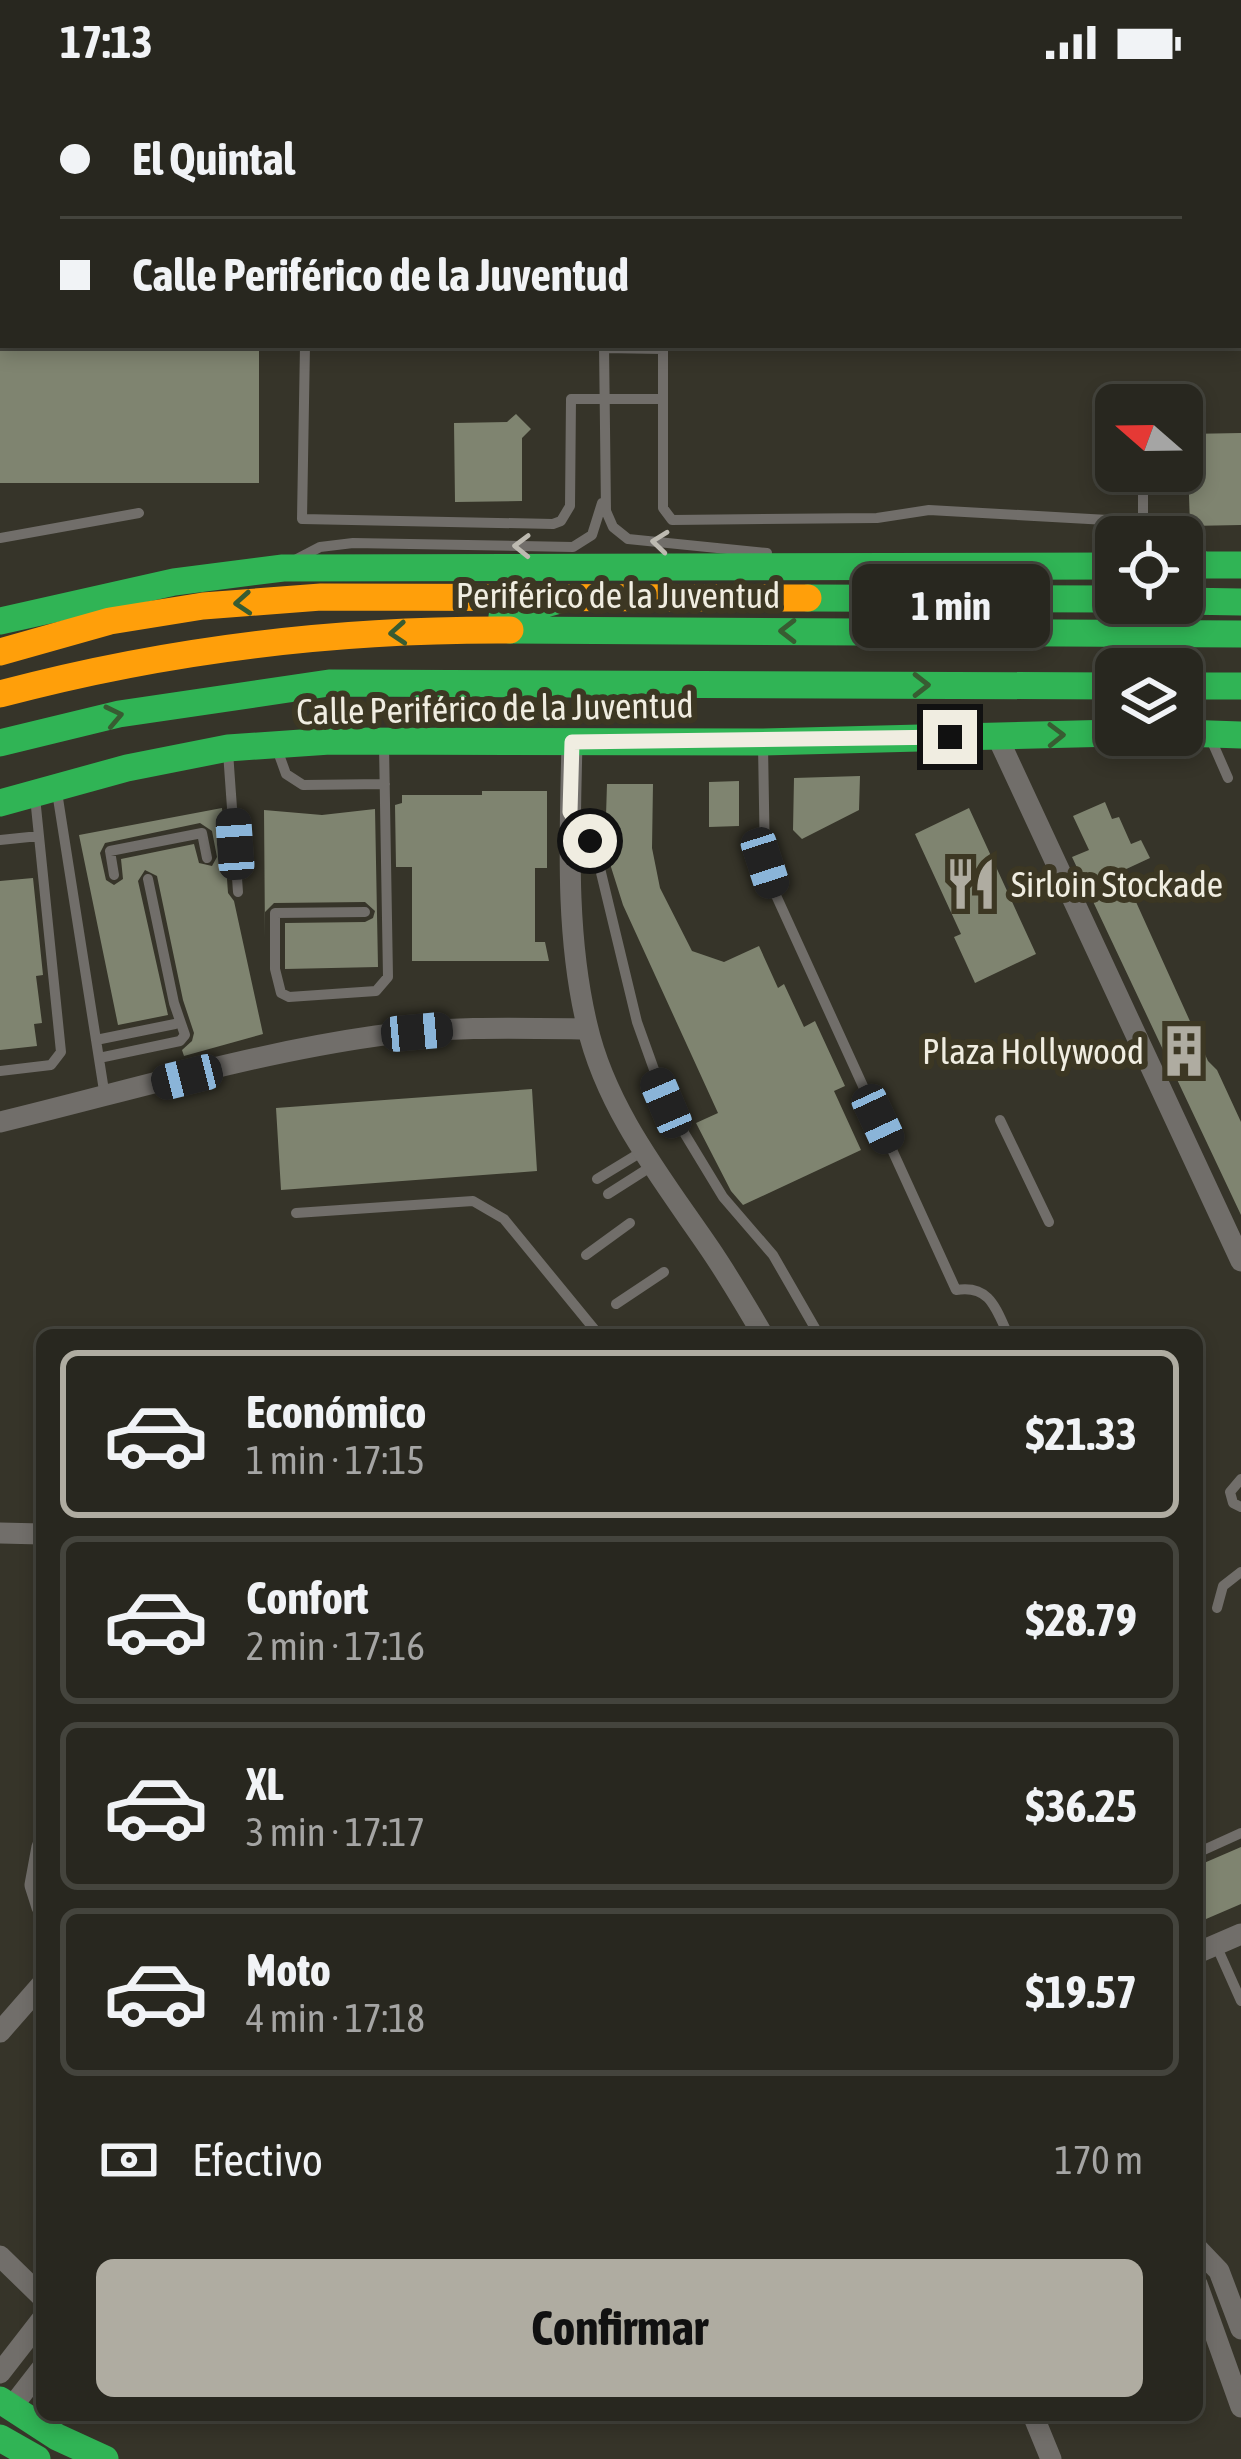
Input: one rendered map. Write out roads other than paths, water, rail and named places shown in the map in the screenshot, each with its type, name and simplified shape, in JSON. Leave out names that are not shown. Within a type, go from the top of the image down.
[{"type":"main road","points":[[611,598],[612,566]]},
{"type":"main road","points":[[0,622],[175,582],[283,568],[1095,566]]},
{"type":"main road","points":[[1203,566],[1235,567]]},
{"type":"main road","points":[[0,652],[110,621],[202,606],[321,596],[1095,599]]},
{"type":"main road","points":[[449,630],[567,598]]},
{"type":"main road","points":[[1203,601],[1241,602]]},
{"type":"main road","name":"Periférico de la Juventud","points":[[0,694],[214,650],[449,630],[1241,634]]},
{"type":"main road","points":[[0,673],[53,680]]},
{"type":"main road","points":[[0,743],[119,714],[329,683],[1095,686]]},
{"type":"main road","points":[[1203,686],[1241,686]]},
{"type":"main road","points":[[1203,733],[1241,735]]},
{"type":"main road","name":"Calle Periférico de la Juventud","points":[[0,803],[128,768],[228,748],[330,741],[763,742],[1095,734]]},
{"type":"main road","points":[[6,2404],[57,2437],[105,2459]]},
{"type":"main road","points":[[0,2438],[37,2459]]},
{"type":"street","points":[[997,736],[1241,1261]]},
{"type":"street","points":[[572,742],[574,944],[587,1029],[616,1101],[647,1158],[757,1329]]},
{"type":"street","points":[[0,1122],[311,1047],[380,1035],[453,1029],[587,1029]]},
{"type":"street","points":[[0,1533],[36,1534]]},
{"type":"street","points":[[1207,1949],[1241,1934]]},
{"type":"street","points":[[0,2032],[36,1991]]},
{"type":"street","points":[[1203,2254],[1219,2271],[1241,2329]]},
{"type":"street","points":[[0,2256],[36,2282]]},
{"type":"street","points":[[1203,2301],[1241,2407]]},
{"type":"street","points":[[0,2373],[36,2327]]},
{"type":"street","points":[[6,2404],[36,2374]]},
{"type":"street","points":[[1035,2421],[1046,2457]]},
{"type":"lane","points":[[305,348],[302,519],[553,524],[570,506],[571,399],[662,399]]},
{"type":"lane","points":[[604,348],[604,494],[613,527],[628,539],[780,554],[815,569]]},
{"type":"lane","points":[[663,348],[663,508],[672,520],[878,518],[929,510],[1095,519]]},
{"type":"lane","points":[[283,568],[320,547],[353,543],[573,547],[592,535],[604,494]]},
{"type":"lane","points":[[0,538],[139,514]]},
{"type":"lane","points":[[1203,553],[1235,567]]},
{"type":"lane","points":[[365,912],[275,913],[277,986],[289,997],[376,991],[388,977],[384,741]]},
{"type":"lane","points":[[763,742],[765,863],[774,891],[956,1290],[971,1288],[989,1297],[1005,1328]]},
{"type":"lane","points":[[1203,744],[1228,778]]},
{"type":"lane","points":[[277,746],[286,773],[302,785],[385,784]]},
{"type":"lane","points":[[228,748],[238,892]]},
{"type":"lane","points":[[0,1071],[51,1065],[61,1052],[39,836],[46,791]]},
{"type":"lane","points":[[46,791],[105,1097]]},
{"type":"lane","points":[[570,812],[597,856],[638,1022],[666,1103],[723,1197],[772,1255],[816,1329]]},
{"type":"lane","points":[[114,875],[110,851],[202,833],[207,858]]},
{"type":"lane","points":[[0,840],[39,836]]},
{"type":"lane","points":[[140,845],[144,862]]},
{"type":"lane","points":[[99,1058],[180,1041],[186,1031],[173,1003],[148,879]]},
{"type":"lane","points":[[96,1040],[175,1024]]},
{"type":"lane","points":[[1000,1120],[1049,1222]]},
{"type":"lane","points":[[597,1179],[647,1158]]},
{"type":"lane","points":[[608,1194],[647,1158]]},
{"type":"lane","points":[[296,1213],[473,1201],[486,1205],[504,1219],[594,1329]]},
{"type":"lane","points":[[586,1255],[630,1223]]},
{"type":"lane","points":[[616,1304],[664,1272]]},
{"type":"lane","points":[[1241,1479],[1230,1492],[1233,1503],[1241,1507]]},
{"type":"lane","points":[[1217,1608],[1223,1586],[1241,1572]]},
{"type":"lane","points":[[1203,1849],[1241,1833]]},
{"type":"lane","points":[[1207,1949],[1241,2001]]},
{"type":"place","name":"Sirloin Stockade","points":[[971,884]]},
{"type":"place","name":"Plaza Hollywood","points":[[1184,1051]]}]
